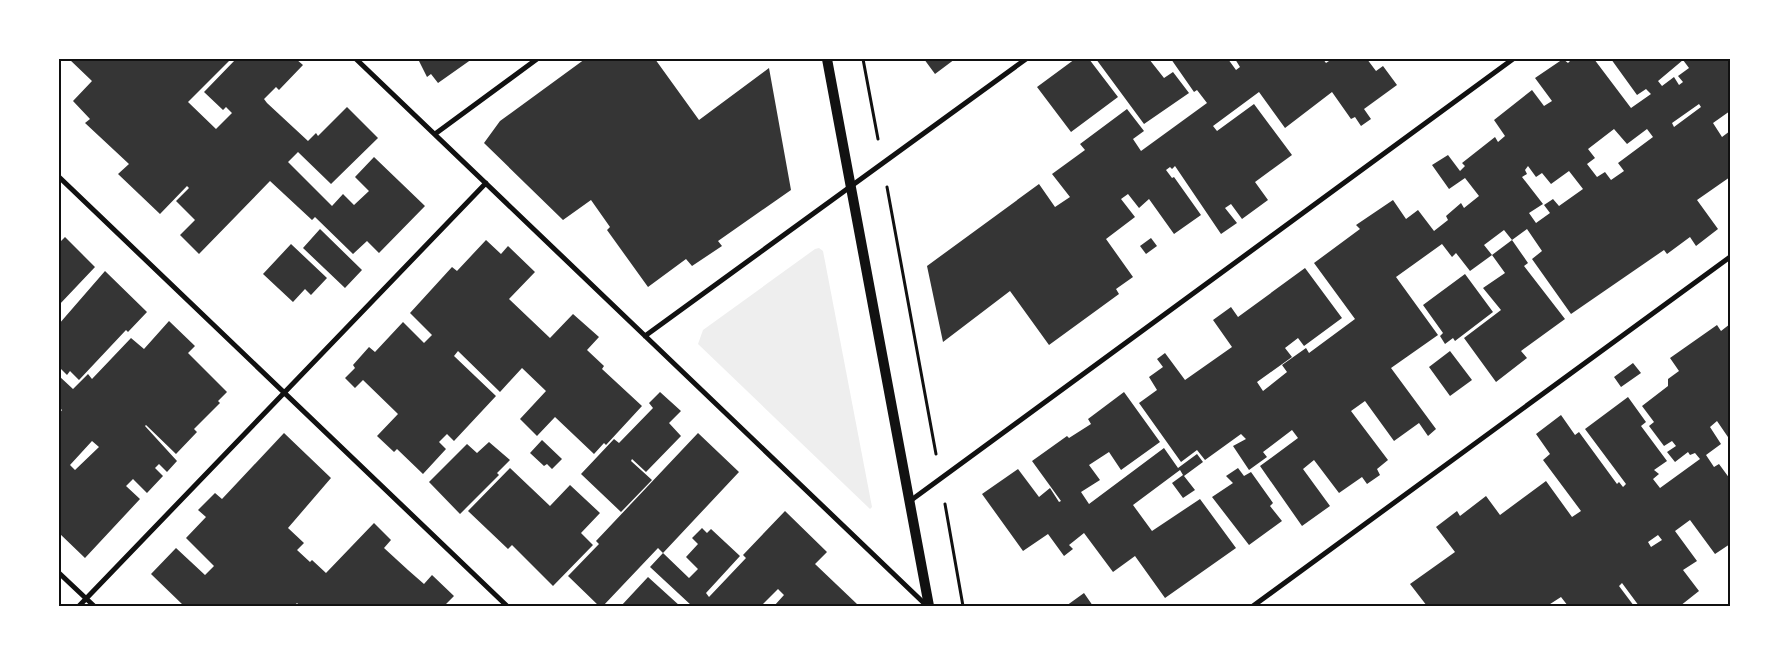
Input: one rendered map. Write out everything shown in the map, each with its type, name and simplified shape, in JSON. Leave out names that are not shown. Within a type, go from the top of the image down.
[{"type":"main road","points":[[826,59],[910,501],[928,606]]},
{"type":"street","points":[[356,59],[928,606]]},
{"type":"street","points":[[435,134],[537,59]]},
{"type":"street","points":[[645,336],[1026,59]]},
{"type":"street","points":[[910,501],[1513,59]]},
{"type":"street","points":[[59,177],[507,606]]},
{"type":"street","points":[[79,606],[486,183]]},
{"type":"street","points":[[1253,606],[1730,257]]},
{"type":"street","points":[[59,573],[94,606]]},
{"type":"path","points":[[863,59],[963,606]]},
{"type":"shaded area","points":[[819,248],[823,251],[872,507],[870,509],[698,344],[703,330]]},
{"type":"building","points":[[69,59],[231,59],[188,102],[216,129],[232,113],[226,107],[223,110],[204,92],[236,59],[296,59],[303,65],[279,90],[276,87],[264,99],[267,103],[308,141],[316,133],[318,136],[347,107],[378,138],[331,184],[298,152],[288,162],[332,206],[343,194],[354,205],[369,191],[355,177],[374,157],[425,206],[379,253],[367,241],[353,254],[315,217],[312,220],[270,181],[199,254],[180,235],[195,220],[176,201],[189,188],[187,186],[160,214],[118,174],[129,164],[85,123],[90,119],[73,101],[92,81]]},
{"type":"building","points":[[418,59],[472,59],[438,83],[431,74],[427,77]]},
{"type":"building","points":[[585,59],[655,59],[699,120],[769,68],[791,190],[718,241],[722,246],[692,266],[686,259],[648,287],[607,230],[610,227],[591,200],[563,220],[484,143],[500,121]]},
{"type":"building","points":[[924,59],[955,59],[935,74]]},
{"type":"building","points":[[1075,59],[1089,59],[1118,97],[1071,132],[1037,87]]},
{"type":"building","points":[[1096,59],[1149,59],[1164,78],[1173,72],[1189,93],[1144,124]]},
{"type":"building","points":[[1171,59],[1228,59],[1236,70],[1240,67],[1235,59],[1323,59],[1326,63],[1332,59],[1367,59],[1376,71],[1383,66],[1397,85],[1364,109],[1371,119],[1361,126],[1355,117],[1351,119],[1332,92],[1285,128],[1259,92],[1213,126],[1217,131],[1254,104],[1292,155],[1255,182],[1268,200],[1242,219],[1231,204],[1225,208],[1237,223],[1221,234],[1175,166],[1172,169],[1170,167],[1166,170],[1172,178],[1174,177],[1201,215],[1174,234],[1149,199],[1139,208],[1128,194],[1121,199],[1135,217],[1106,239],[1133,277],[1116,289],[1119,294],[1049,345],[1010,291],[943,342],[927,266],[1039,184],[1055,207],[1070,197],[1052,174],[1085,150],[1080,144],[1127,109],[1144,131],[1133,139],[1141,151],[1207,103],[1197,90],[1194,92]]},
{"type":"building","points":[[1563,59],[1568,63],[1572,59],[1594,59],[1631,108],[1651,94],[1646,89],[1637,95],[1611,59],[1730,59],[1730,111],[1713,123],[1722,137],[1730,131],[1730,177],[1697,200],[1718,229],[1696,246],[1690,237],[1667,254],[1664,250],[1571,314],[1532,259],[1542,251],[1527,229],[1512,240],[1504,230],[1484,245],[1492,255],[1470,271],[1456,253],[1452,257],[1442,244],[1396,277],[1438,335],[1391,368],[1436,429],[1428,436],[1419,423],[1394,441],[1365,401],[1351,411],[1388,460],[1377,469],[1380,475],[1367,484],[1362,477],[1339,493],[1314,460],[1303,469],[1330,506],[1302,526],[1260,466],[1298,438],[1292,430],[1263,452],[1267,457],[1249,470],[1233,446],[1246,439],[1241,434],[1205,460],[1197,450],[1181,462],[1139,403],[1157,390],[1149,377],[1163,367],[1157,359],[1165,353],[1185,380],[1232,347],[1213,320],[1231,307],[1238,317],[1305,268],[1342,318],[1304,346],[1298,338],[1285,348],[1292,357],[1257,382],[1263,391],[1287,372],[1282,365],[1306,348],[1309,353],[1355,319],[1314,263],[1360,229],[1356,225],[1393,200],[1406,219],[1418,210],[1434,231],[1448,220],[1446,216],[1461,203],[1464,208],[1479,196],[1465,178],[1449,189],[1432,165],[1448,155],[1460,171],[1465,166],[1462,163],[1495,137],[1498,142],[1505,136],[1494,120],[1532,90],[1544,106],[1552,101],[1535,78]],"holes":[[[1683,60],[1689,68],[1678,76],[1683,82],[1679,85],[1674,77],[1662,86],[1658,81]],[[1699,104],[1701,107],[1674,127],[1672,123]],[[1614,129],[1627,144],[1647,129],[1653,137],[1618,163],[1624,171],[1611,180],[1605,172],[1597,177],[1587,164],[1595,158],[1588,149]],[[1528,166],[1536,177],[1542,173],[1551,184],[1569,171],[1583,189],[1559,206],[1553,199],[1544,205],[1550,213],[1536,223],[1529,213],[1543,204],[1522,177],[1527,174],[1525,170]]]},
{"type":"building","points":[[320,229],[362,270],[345,288],[303,248]]},
{"type":"building","points":[[65,237],[95,267],[59,305],[59,243]]},
{"type":"building","points":[[1151,238],[1157,246],[1146,254],[1140,246]]},
{"type":"building","points":[[486,240],[501,254],[508,246],[535,272],[509,299],[550,338],[573,314],[599,337],[587,350],[604,366],[602,369],[642,406],[606,445],[604,443],[594,454],[555,417],[537,436],[520,419],[546,391],[522,368],[500,392],[458,351],[454,356],[496,396],[454,441],[447,434],[439,442],[446,449],[423,474],[397,449],[394,452],[377,436],[398,414],[363,380],[355,388],[345,378],[355,368],[353,365],[369,347],[375,352],[403,322],[424,343],[432,335],[410,313],[452,267],[457,271]]},
{"type":"building","points":[[1512,240],[1528,263],[1524,266],[1565,319],[1521,351],[1527,358],[1496,382],[1464,338],[1501,310],[1483,288],[1505,273],[1492,255]]},
{"type":"building","points":[[291,244],[327,278],[311,295],[305,289],[293,302],[263,274]]},
{"type":"building","points":[[105,271],[147,312],[128,332],[126,330],[79,380],[70,371],[67,375],[59,367],[59,324]]},
{"type":"building","points":[[1465,274],[1493,312],[1455,341],[1453,338],[1445,344],[1440,336],[1443,333],[1423,305]]},
{"type":"building","points":[[169,321],[195,346],[188,353],[227,392],[218,401],[220,403],[194,429],[197,432],[176,454],[145,426],[177,461],[167,472],[159,464],[155,468],[163,476],[147,493],[133,479],[126,486],[140,499],[85,558],[59,533],[59,414],[62,410],[59,407],[59,376],[73,389],[88,374],[92,379],[131,338],[144,349]],"holes":[[[92,441],[99,447],[75,470],[70,465]]]},
{"type":"building","points":[[1730,324],[1730,440],[1717,421],[1710,427],[1721,444],[1706,455],[1714,467],[1719,464],[1730,479],[1730,544],[1715,554],[1690,520],[1675,531],[1697,561],[1683,570],[1699,591],[1680,606],[1639,606],[1622,583],[1619,586],[1634,606],[1568,606],[1561,597],[1547,606],[1427,606],[1410,584],[1455,552],[1436,527],[1457,511],[1460,516],[1486,496],[1500,515],[1546,481],[1572,517],[1581,511],[1543,460],[1550,454],[1536,434],[1561,415],[1575,435],[1579,432],[1617,484],[1619,482],[1623,487],[1626,484],[1585,429],[1628,397],[1646,422],[1641,426],[1667,461],[1654,470],[1659,474],[1653,479],[1660,488],[1700,459],[1695,453],[1690,455],[1688,452],[1675,462],[1667,452],[1676,446],[1672,441],[1664,446],[1649,426],[1654,422],[1642,406],[1668,386],[1668,379],[1679,371],[1670,358],[1717,325],[1721,331]],"holes":[[[1658,535],[1662,540],[1651,547],[1648,542]]]},
{"type":"building","points":[[1450,351],[1472,380],[1450,396],[1429,367]]},
{"type":"building","points":[[1633,363],[1641,373],[1621,387],[1614,377]]},
{"type":"building","points":[[660,392],[681,411],[669,423],[681,436],[646,472],[632,459],[631,461],[652,480],[621,512],[581,474],[614,439],[619,443],[653,408],[649,403]]},
{"type":"building","points":[[1124,392],[1160,442],[1121,470],[1109,452],[1089,465],[1100,480],[1081,492],[1089,504],[1164,448],[1178,468],[1197,454],[1203,462],[1184,476],[1195,490],[1183,498],[1172,483],[1183,475],[1180,470],[1133,505],[1152,531],[1200,499],[1236,548],[1165,598],[1135,556],[1113,572],[1084,533],[1069,545],[1073,549],[1064,556],[1048,534],[1023,551],[982,494],[1018,469],[1039,497],[1050,488],[1059,502],[1061,501],[1032,461],[1067,436],[1069,438],[1091,424],[1088,419]]},
{"type":"building","points":[[284,433],[331,478],[288,528],[304,543],[297,550],[326,573],[374,523],[391,540],[384,548],[408,570],[424,584],[432,575],[454,596],[444,606],[300,606],[297,603],[294,606],[184,606],[151,574],[176,548],[205,575],[214,566],[186,538],[206,517],[198,510],[215,493],[222,499]]},
{"type":"building","points":[[698,433],[739,472],[663,553],[658,548],[603,606],[599,606],[568,576],[599,544],[596,541]]},
{"type":"building","points":[[542,440],[562,459],[552,469],[547,464],[544,466],[530,453]]},
{"type":"building","points":[[489,442],[510,460],[497,473],[499,475],[460,514],[429,482],[467,444],[477,453]]},
{"type":"building","points":[[510,468],[550,506],[570,485],[600,513],[581,533],[593,545],[553,586],[512,545],[508,549],[468,511]]},
{"type":"building","points":[[1238,468],[1244,476],[1251,472],[1273,503],[1270,506],[1282,521],[1249,545],[1212,497],[1233,483],[1226,476]]},
{"type":"building","points":[[785,511],[827,552],[815,564],[857,604],[855,606],[774,606],[784,595],[778,589],[761,606],[692,606],[650,567],[663,553],[689,578],[698,569],[686,557],[698,544],[692,538],[702,528],[707,533],[711,529],[740,556],[706,593],[709,597],[746,558],[743,555]]},
{"type":"building","points":[[648,577],[680,606],[621,606]]},
{"type":"building","points":[[1084,593],[1093,606],[1066,606]]}]
